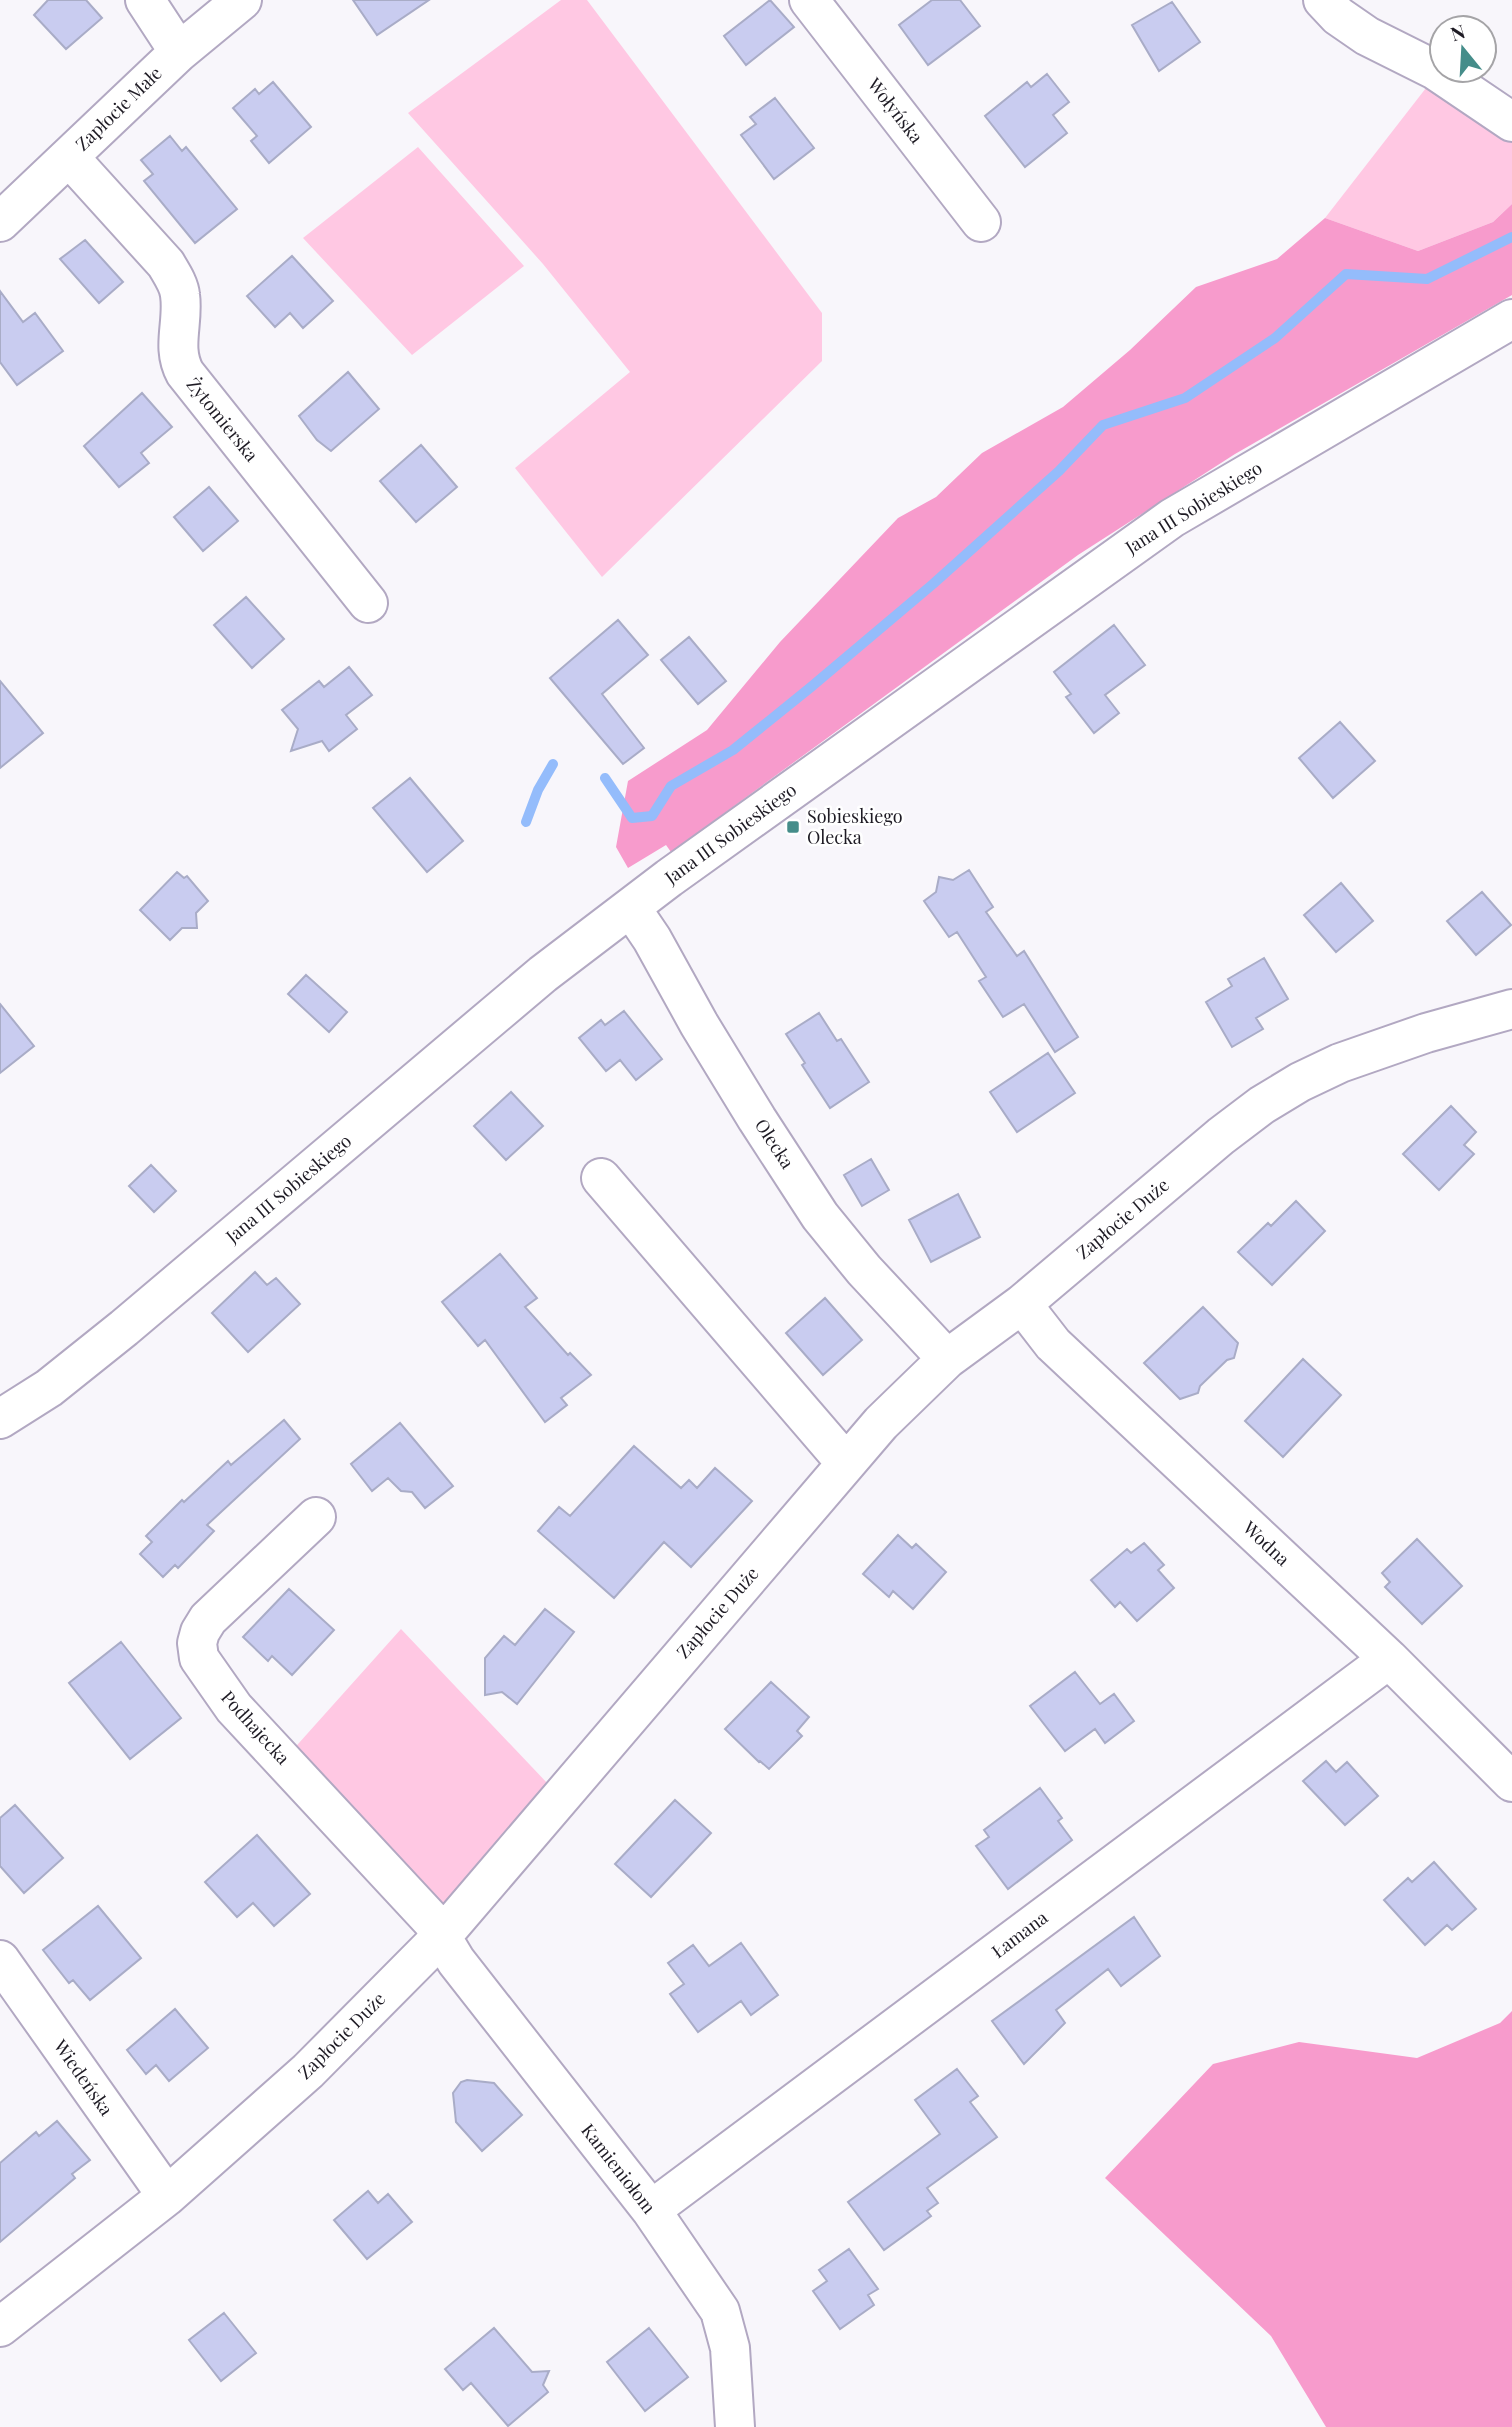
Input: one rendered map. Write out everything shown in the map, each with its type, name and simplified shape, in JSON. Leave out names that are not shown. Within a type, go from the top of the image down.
[{"type":"street","points":[[145,0],[179,52]]},
{"type":"street","name":"Zapłocie Małe","points":[[0,222],[179,52],[242,0]]},
{"type":"street","name":"Wołyńska","points":[[809,0],[981,222]]},
{"type":"street","points":[[1323,0],[1338,16],[1367,36],[1435,70],[1512,122]]},
{"type":"street","name":"Żytomierska","points":[[69,157],[166,264],[176,281],[180,295],[177,346],[179,361],[185,373],[368,603]]},
{"type":"street","name":"Jana III Sobieskiego","points":[[0,1419],[49,1388],[124,1328],[543,974],[926,692],[1172,518],[1512,318]]},
{"type":"street","name":"Olecka","points":[[631,908],[652,939],[728,1072],[820,1216],[864,1270],[947,1359]]},
{"type":"street","name":"Zapłocie Duże","points":[[0,2327],[167,2196],[308,2071],[442,1936],[846,1463],[897,1406],[947,1359],[1022,1304],[1221,1136],[1262,1105],[1300,1082],[1340,1063],[1426,1033],[1512,1009]]},
{"type":"street","points":[[601,1178],[846,1463]]},
{"type":"street","name":"Wodna","points":[[1022,1304],[1053,1344],[1389,1659],[1512,1782]]},
{"type":"street","name":"Podhajecka","points":[[317,1517],[208,1619],[197,1643],[199,1658],[234,1708],[432,1921],[442,1936]]},
{"type":"street","name":"Łamana","points":[[651,2210],[1389,1659]]},
{"type":"street","name":"Kamieniołom","points":[[442,1936],[464,1970],[651,2210],[720,2311],[730,2348],[735,2427]]},
{"type":"street","name":"Wiedeńska","points":[[0,1960],[167,2196]]},
{"type":"shaded area","points":[[561,0],[587,0],[822,313],[822,361],[602,577],[515,468],[630,372],[543,264],[408,113]]},
{"type":"shaded area","points":[[1429,84],[1441,84],[1512,131],[1512,204],[1493,222],[1418,251],[1325,218]]},
{"type":"shaded area","points":[[418,147],[524,266],[412,355],[303,238]]},
{"type":"shaded area","points":[[1512,204],[1512,295],[1235,454],[1078,555],[671,852],[666,845],[628,868],[616,847],[628,781],[707,730],[780,642],[898,518],[936,497],[982,453],[1063,407],[1130,350],[1196,287],[1277,259],[1325,218],[1418,251],[1493,222]]},
{"type":"shaded area","points":[[401,1629],[549,1785],[448,1904],[439,1907],[290,1753]]},
{"type":"shaded area","points":[[1512,2011],[1512,2427],[1326,2427],[1271,2336],[1105,2178],[1213,2064],[1299,2042],[1417,2058],[1500,2023]]},
{"type":"building","points":[[48,0],[86,0],[102,18],[66,49],[34,15]]},
{"type":"building","points":[[353,0],[429,0],[377,35]]},
{"type":"building","points":[[770,0],[794,27],[746,65],[724,36]]},
{"type":"building","points":[[932,0],[960,0],[980,26],[928,65],[899,25]]},
{"type":"building","points":[[1172,2],[1200,42],[1159,71],[1132,25]]},
{"type":"building","points":[[1047,74],[1069,102],[1053,115],[1067,133],[1025,167],[985,116],[1027,82],[1031,87]]},
{"type":"building","points":[[273,82],[311,127],[269,163],[251,141],[257,136],[233,108],[255,89],[259,94]]},
{"type":"building","points":[[775,98],[814,148],[774,179],[741,135],[756,124],[750,117]]},
{"type":"building","points":[[170,136],[182,151],[186,147],[237,209],[195,243],[144,181],[153,174],[141,160]]},
{"type":"building","points":[[85,240],[123,282],[99,303],[60,259]]},
{"type":"building","points":[[292,256],[333,301],[303,328],[290,313],[275,327],[247,296]]},
{"type":"building","points":[[0,291],[23,322],[35,313],[63,351],[17,385],[0,362]]},
{"type":"building","points":[[348,372],[379,409],[331,451],[317,440],[299,416]]},
{"type":"building","points":[[142,393],[172,427],[141,453],[149,463],[119,487],[84,446]]},
{"type":"building","points":[[421,445],[457,487],[416,522],[380,481]]},
{"type":"building","points":[[209,487],[238,521],[203,551],[174,517]]},
{"type":"building","points":[[246,597],[284,639],[252,668],[214,625]]},
{"type":"building","points":[[618,620],[648,655],[602,694],[644,748],[623,764],[550,678]]},
{"type":"building","points":[[1114,625],[1145,665],[1105,695],[1119,713],[1094,733],[1066,697],[1071,694],[1054,672]]},
{"type":"building","points":[[689,637],[726,681],[698,704],[661,660]]},
{"type":"building","points":[[349,667],[372,695],[346,715],[357,729],[329,751],[322,741],[291,751],[298,729],[282,710],[319,681],[324,687]]},
{"type":"building","points":[[0,681],[43,733],[0,768]]},
{"type":"building","points":[[1340,722],[1375,761],[1333,798],[1299,758]]},
{"type":"building","points":[[410,778],[463,841],[427,872],[373,808]]},
{"type":"building","points":[[969,870],[993,907],[986,912],[1017,956],[1024,951],[1078,1037],[1055,1052],[1024,1004],[1003,1017],[979,981],[986,977],[957,932],[949,937],[924,901],[936,892],[939,877],[953,880]]},
{"type":"building","points":[[177,872],[184,878],[187,876],[208,901],[196,913],[197,928],[182,928],[170,940],[140,910]]},
{"type":"building","points":[[1341,883],[1373,921],[1336,952],[1304,915]]},
{"type":"building","points":[[1482,892],[1511,925],[1476,955],[1447,921]]},
{"type":"building","points":[[1264,958],[1288,999],[1256,1018],[1263,1029],[1232,1047],[1206,1002],[1232,986],[1228,979]]},
{"type":"building","points":[[306,975],[347,1012],[329,1032],[288,994]]},
{"type":"building","points":[[0,1004],[34,1046],[0,1073]]},
{"type":"building","points":[[624,1011],[662,1059],[636,1080],[620,1060],[606,1071],[579,1038],[601,1020],[605,1025]]},
{"type":"building","points":[[819,1013],[837,1041],[841,1039],[869,1082],[830,1108],[786,1034]]},
{"type":"building","points":[[1048,1053],[1075,1093],[1017,1132],[990,1092]]},
{"type":"building","points":[[511,1092],[543,1126],[506,1160],[474,1126]]},
{"type":"building","points":[[1451,1106],[1476,1132],[1464,1145],[1474,1154],[1439,1190],[1403,1154]]},
{"type":"building","points":[[871,1159],[889,1190],[862,1206],[844,1175]]},
{"type":"building","points":[[151,1165],[176,1191],[154,1212],[129,1186]]},
{"type":"building","points":[[958,1194],[980,1237],[931,1262],[909,1220]]},
{"type":"building","points":[[1296,1201],[1325,1231],[1272,1285],[1238,1252],[1268,1223],[1271,1226]]},
{"type":"building","points":[[500,1254],[537,1298],[525,1307],[568,1355],[570,1353],[591,1375],[561,1398],[567,1405],[545,1422],[485,1340],[478,1346],[442,1302]]},
{"type":"building","points":[[255,1272],[267,1285],[276,1278],[300,1304],[248,1352],[212,1313]]},
{"type":"building","points":[[825,1298],[862,1340],[823,1375],[786,1333]]},
{"type":"building","points":[[1203,1307],[1238,1343],[1234,1358],[1227,1360],[1200,1386],[1198,1393],[1180,1399],[1144,1363]]},
{"type":"building","points":[[1303,1359],[1341,1395],[1283,1457],[1245,1421]]},
{"type":"building","points":[[284,1420],[300,1439],[207,1525],[214,1531],[178,1568],[175,1565],[163,1577],[140,1554],[152,1542],[146,1536],[182,1500],[184,1502],[228,1461],[231,1465]]},
{"type":"building","points":[[400,1423],[453,1486],[425,1508],[412,1492],[401,1491],[388,1478],[372,1491],[351,1464]]},
{"type":"building","points":[[634,1446],[681,1488],[689,1480],[697,1488],[715,1468],[752,1501],[691,1567],[664,1542],[614,1598],[538,1531],[559,1507],[570,1516]]},
{"type":"building","points":[[898,1535],[912,1548],[916,1544],[946,1572],[913,1609],[893,1591],[889,1597],[863,1574]]},
{"type":"building","points":[[1417,1539],[1462,1586],[1422,1624],[1385,1587],[1390,1582],[1382,1573]]},
{"type":"building","points":[[1144,1543],[1164,1565],[1158,1570],[1174,1588],[1137,1621],[1120,1602],[1115,1607],[1091,1580],[1127,1549],[1131,1553]]},
{"type":"building","points":[[289,1589],[334,1630],[292,1675],[272,1656],[268,1661],[243,1637]]},
{"type":"building","points":[[545,1609],[574,1632],[517,1704],[502,1692],[485,1695],[485,1658],[504,1636],[515,1645]]},
{"type":"building","points":[[121,1642],[181,1718],[130,1759],[69,1683]]},
{"type":"building","points":[[1075,1672],[1100,1704],[1114,1694],[1134,1721],[1105,1743],[1095,1729],[1065,1751],[1030,1706]]},
{"type":"building","points":[[771,1682],[809,1717],[797,1731],[802,1736],[769,1769],[725,1729]]},
{"type":"building","points":[[1326,1761],[1336,1772],[1347,1762],[1378,1796],[1345,1825],[1303,1781]]},
{"type":"building","points":[[1040,1788],[1062,1818],[1058,1821],[1072,1840],[1008,1889],[976,1846],[989,1837],[984,1830]]},
{"type":"building","points":[[675,1800],[711,1833],[651,1897],[615,1864]]},
{"type":"building","points":[[15,1805],[63,1858],[24,1893],[0,1866],[0,1818]]},
{"type":"building","points":[[257,1835],[310,1894],[274,1926],[253,1903],[237,1917],[205,1882]]},
{"type":"building","points":[[1434,1862],[1476,1909],[1452,1930],[1447,1925],[1425,1945],[1384,1900],[1408,1878],[1412,1882]]},
{"type":"building","points":[[98,1906],[141,1958],[90,2000],[73,1980],[69,1983],[43,1950]]},
{"type":"building","points":[[1134,1917],[1160,1956],[1121,1986],[1108,1969],[1056,2010],[1065,2023],[1024,2064],[992,2021]]},
{"type":"building","points":[[741,1943],[778,1995],[751,2015],[741,2001],[698,2032],[670,1994],[684,1984],[668,1963],[693,1945],[709,1966]]},
{"type":"building","points":[[175,2009],[208,2048],[169,2081],[156,2065],[146,2074],[127,2050]]},
{"type":"building","points":[[957,2069],[978,2096],[970,2102],[997,2137],[927,2188],[938,2203],[927,2211],[931,2216],[884,2250],[848,2202],[940,2134],[915,2100]]},
{"type":"building","points":[[467,2080],[494,2083],[522,2115],[482,2151],[456,2122],[453,2093],[461,2082]]},
{"type":"building","points":[[57,2121],[90,2160],[72,2174],[75,2178],[0,2242],[0,2163],[36,2132],[39,2136]]},
{"type":"building","points":[[368,2191],[378,2203],[388,2194],[412,2222],[367,2259],[334,2220]]},
{"type":"building","points":[[849,2249],[878,2289],[868,2295],[874,2305],[840,2329],[813,2291],[827,2281],[819,2270]]},
{"type":"building","points":[[224,2313],[256,2353],[221,2381],[189,2340]]},
{"type":"building","points":[[494,2328],[532,2372],[549,2371],[543,2385],[548,2392],[508,2426],[471,2383],[463,2390],[445,2369]]},
{"type":"building","points":[[649,2328],[688,2377],[645,2411],[607,2362]]},
{"type":"waterway","points":[[605,778],[632,818],[652,816],[671,786],[733,750],[811,687],[933,584],[1059,471],[1103,425],[1185,398],[1275,338],[1346,274],[1427,279],[1512,237]]},
{"type":"waterway","points":[[526,822],[538,790],[553,764]]},
{"type":"place","name":"Sobieskiego Olecka","points":[[793,827]]}]
